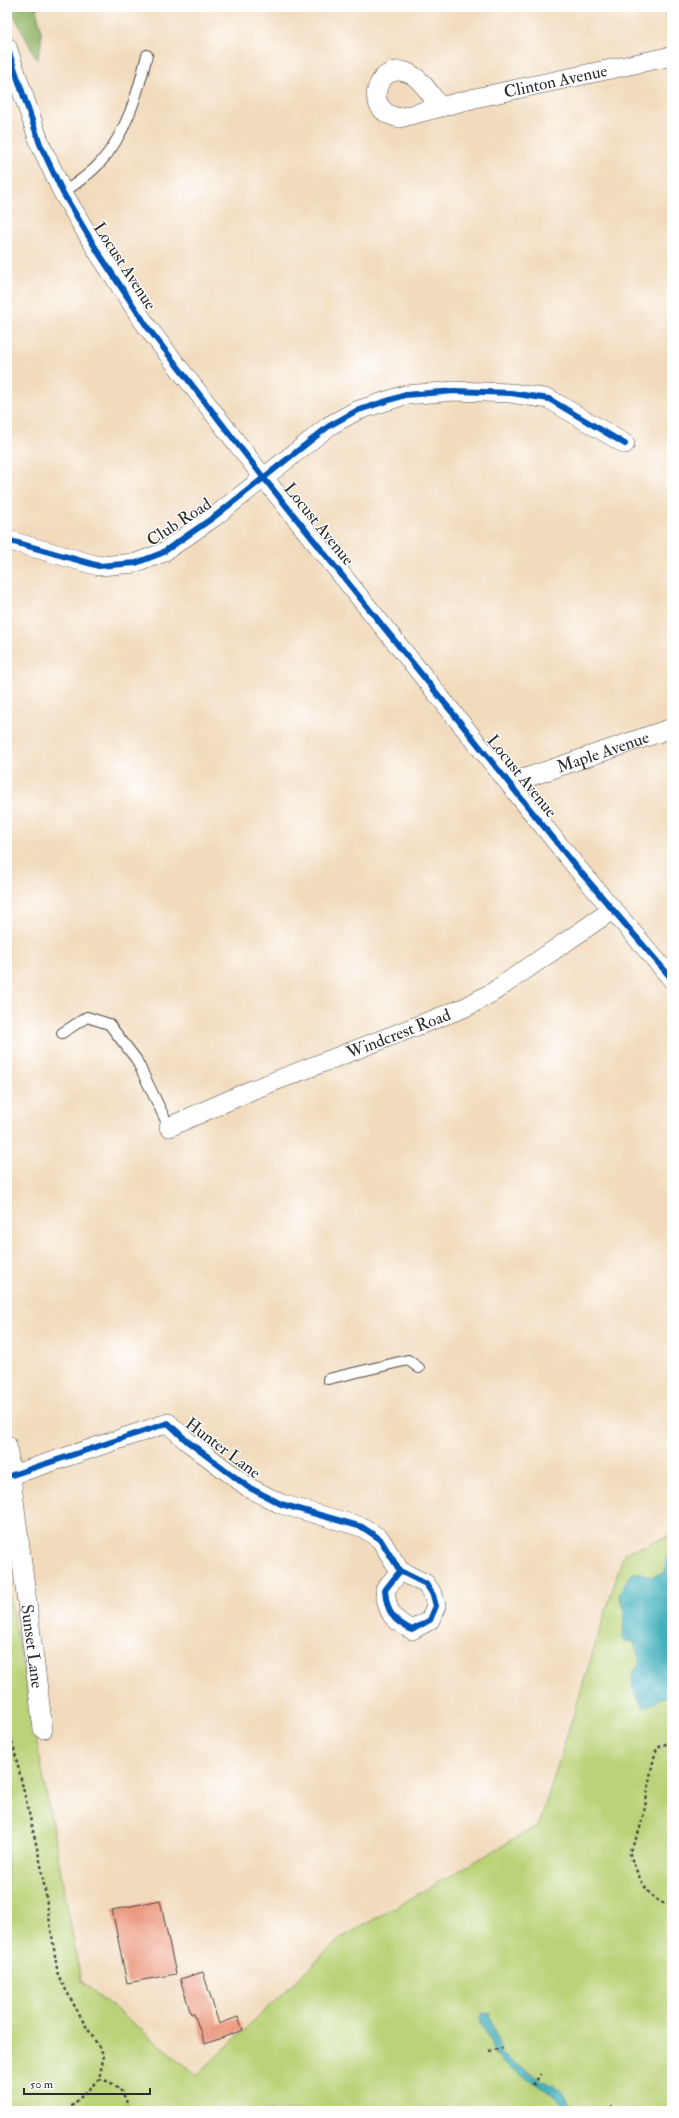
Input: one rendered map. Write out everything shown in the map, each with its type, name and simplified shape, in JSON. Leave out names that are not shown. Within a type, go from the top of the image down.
[{"type":"street","name":"Locust Avenue","points":[[7,47],[40,144],[63,193],[98,252],[148,328],[263,477],[612,910],[672,979]]},
{"type":"street","name":"Clinton Avenue","points":[[440,107],[475,98],[672,56]]},
{"type":"street","name":"Club Road","points":[[7,540],[99,566],[136,563],[162,553],[214,517],[329,426],[356,411],[405,395],[455,391],[511,393],[549,399],[625,444]]},
{"type":"street","name":"Maple Avenue","points":[[510,783],[672,728]]},
{"type":"street","name":"Windcrest Road","points":[[169,1127],[252,1090],[466,1007],[493,992],[612,910]]},
{"type":"street","name":"Hunter Lane","points":[[12,1475],[168,1424],[187,1441],[248,1487],[281,1504],[362,1527],[380,1539],[400,1571]]},
{"type":"street","name":"Sunset Lane","points":[[7,1445],[43,1729]]},
{"type":"lane","points":[[63,193],[99,164],[120,133],[138,93],[147,55]]},
{"type":"lane","points":[[62,1033],[87,1016],[109,1024],[136,1059],[169,1127]]},
{"type":"lane","points":[[328,1379],[408,1360],[419,1368]]},
{"type":"path","points":[[7,1719],[41,1865],[58,1975],[81,2018],[104,2055],[99,2079],[67,2111]]},
{"type":"path","points":[[672,1741],[657,1748],[652,1763],[644,1819],[637,1840],[629,1852],[644,1886],[654,1898],[672,1904]]},
{"type":"path","points":[[489,2051],[503,2048]]},
{"type":"path","points":[[533,2085],[541,2074]]},
{"type":"path","points":[[99,2079],[110,2081],[119,2087],[127,2099],[129,2111]]},
{"type":"path","points":[[605,2111],[615,2106]]},
{"type":"green space","points":[[10,7],[38,7],[36,10],[41,30],[41,46],[37,60]]},
{"type":"green space","points":[[661,7],[672,7],[672,25]]},
{"type":"green space","points":[[672,1535],[672,2111],[7,2111],[7,1581],[81,1981],[197,2075],[341,1938],[539,1825],[624,1553]]},
{"type":"water","points":[[672,1553],[672,1696],[661,1699],[644,1708],[632,1688],[633,1673],[639,1664],[639,1654],[633,1641],[623,1642],[624,1611],[619,1594],[628,1579],[634,1573],[652,1577],[665,1572],[666,1561]]},
{"type":"water","points":[[483,2012],[491,2013],[490,2017],[502,2054],[515,2064],[563,2092],[575,2111],[567,2111],[550,2093],[518,2074],[500,2060],[493,2051],[489,2038],[481,2025],[481,2016]]},
{"type":"building","points":[[160,1900],[176,1974],[127,1983],[112,1910]]},
{"type":"building","points":[[203,1972],[219,2024],[238,2017],[243,2030],[205,2044],[194,2014],[191,2014],[180,1979]]},
{"type":"cycle path","points":[[7,47],[40,144],[63,193],[98,252],[148,328],[263,477],[578,869],[672,979]]},
{"type":"cycle path","points":[[7,540],[99,566],[136,563],[162,553],[214,517],[329,426],[356,411],[405,395],[455,391],[511,393],[549,399],[625,444]]},
{"type":"cycle path","points":[[12,1475],[168,1423],[187,1441],[248,1487],[281,1504],[362,1527],[380,1539],[400,1571],[426,1584],[433,1595],[436,1606],[430,1620],[412,1630],[395,1619],[387,1604],[385,1590],[400,1571]]}]
